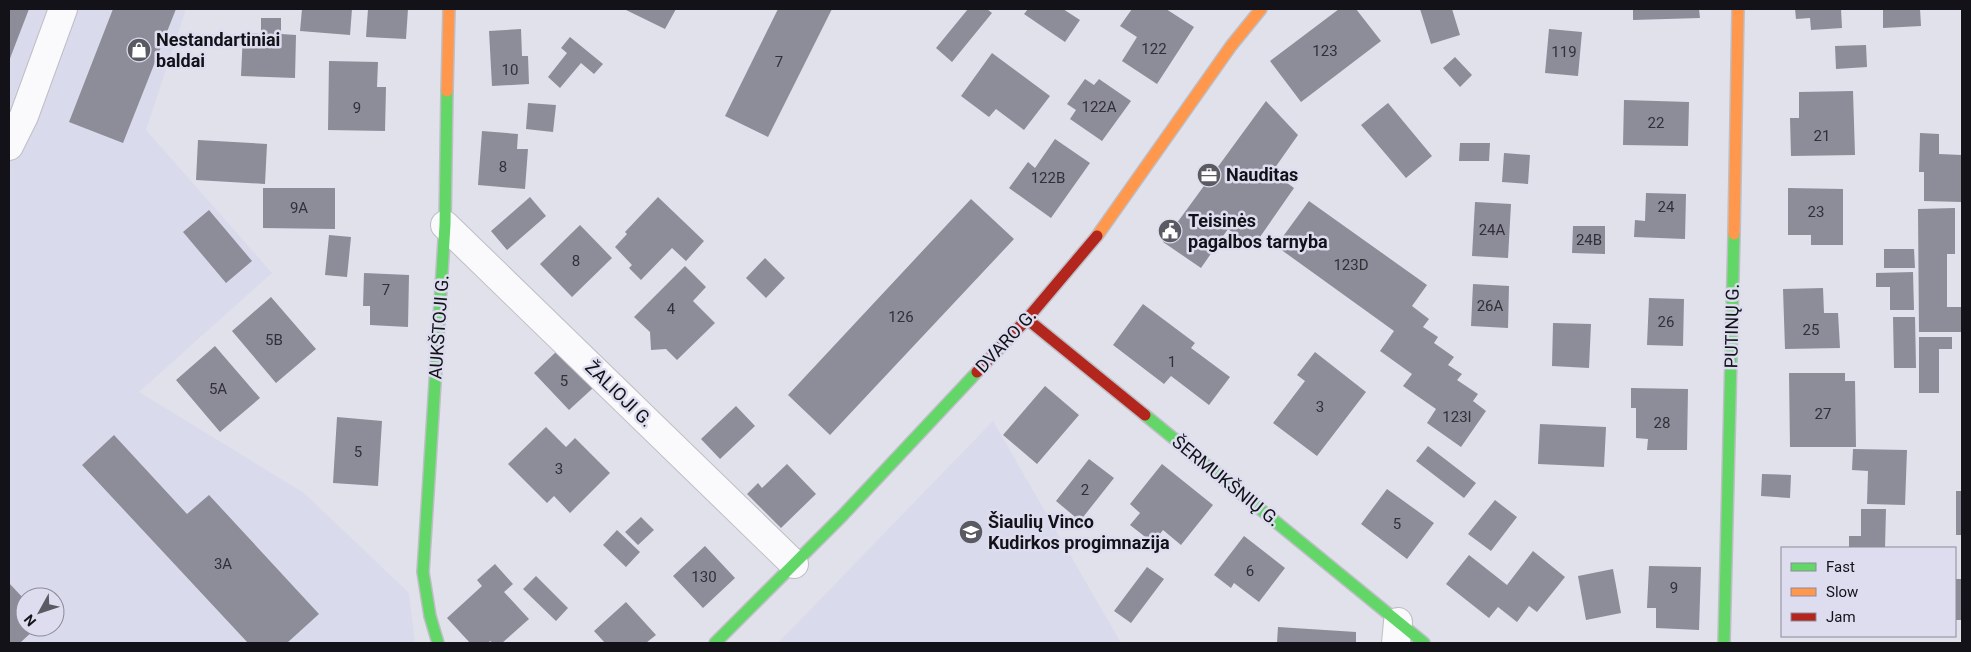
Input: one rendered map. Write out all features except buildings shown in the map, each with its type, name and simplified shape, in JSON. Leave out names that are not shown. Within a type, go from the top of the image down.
[{"type":"street","points":[[9,146],[24,116],[63,9]]},
{"type":"street","name":"AUKŠTOJI G.","points":[[438,643],[430,616],[424,572],[445,225],[449,9]]},
{"type":"street","name":"DVARO G.","points":[[715,643],[843,515],[1027,319],[1096,237],[1232,46],[1261,9]]},
{"type":"street","name":"PUTINŲ G.","points":[[1724,643],[1734,266],[1738,9]]},
{"type":"street","name":"ŽALIOJI G.","points":[[445,225],[794,564]]},
{"type":"street","name":"ŠERMUKŠNIŲ G.","points":[[1027,319],[1397,633],[1424,643]]},
{"type":"shaded area","points":[[9,9],[186,9],[146,130],[272,273],[139,392],[304,493],[409,593],[415,643],[9,643]]},
{"type":"shaded area","name":"Šiaulių Vinco Kudirkos progimnazija","points":[[993,421],[1121,643],[778,643]]},
{"type":"traffic: fast","points":[[438,643],[430,616],[423,572],[445,225],[447,91]]},
{"type":"traffic: fast","points":[[1724,643],[1734,234]]},
{"type":"traffic: fast","points":[[715,643],[843,515],[977,372]]},
{"type":"traffic: fast","points":[[1145,415],[1424,643]]},
{"type":"traffic: slow","points":[[447,91],[449,9]]},
{"type":"traffic: slow","points":[[1097,236],[1231,46],[1261,9]]},
{"type":"traffic: slow","points":[[1734,234],[1738,9]]},
{"type":"traffic: jam","points":[[977,372],[1027,319],[1097,236]]},
{"type":"traffic: jam","points":[[1027,319],[1145,415]]},
{"type":"place","name":"Nestandartiniai baldai","points":[[139,50]]},
{"type":"place","name":"Nauditas","points":[[1209,175]]},
{"type":"place","name":"Teisinės pagalbos tarnyba","points":[[1170,231]]},
{"type":"place","name":"Šiaulių Vinco Kudirkos progimnazija","points":[[971,532]]}]
